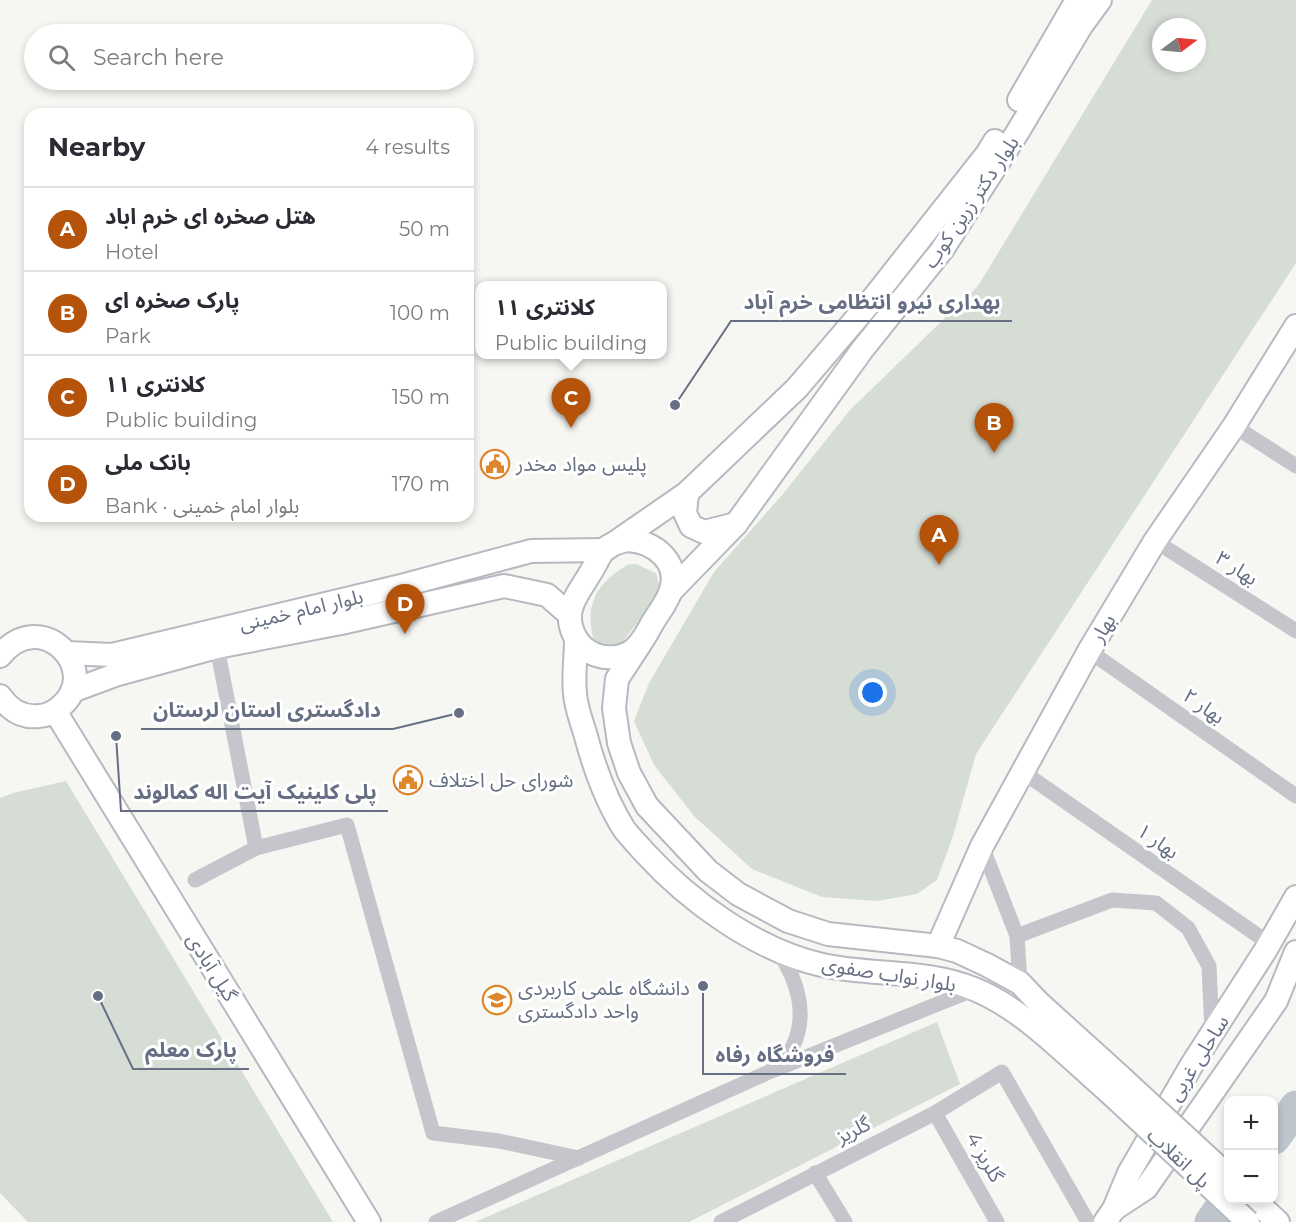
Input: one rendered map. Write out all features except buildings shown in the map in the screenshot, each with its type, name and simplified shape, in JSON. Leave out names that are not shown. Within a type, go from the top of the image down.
[{"type":"main road","name":"بلوار دکتر زرین کوب","points":[[605,549],[687,493],[797,388],[867,306],[987,154],[1077,0]]},
{"type":"main road","name":"بلوار دکتر زرین کوب","points":[[671,591],[736,524],[862,350],[942,250],[1017,133],[1081,26],[1100,0]]},
{"type":"main road","name":"بهار","points":[[938,946],[982,846],[1089,651],[1155,541],[1234,426],[1296,326]]},
{"type":"main road","points":[[687,493],[685,513],[691,526],[704,532],[736,524]]},
{"type":"main road","points":[[640,540],[653,545],[663,554],[669,565],[672,578],[671,591],[640,644],[631,652],[619,657],[607,658],[595,655],[576,639],[571,628],[572,603],[605,549],[615,543],[640,540]]},
{"type":"main road","name":"بلوار امام خمینی","points":[[68,653],[112,655],[397,587],[531,551],[605,549]]},
{"type":"main road","name":"بلوار امام خمینی","points":[[72,691],[115,675],[217,647],[341,623],[504,586],[547,595],[570,615]]},
{"type":"main road","points":[[0,696],[6,705],[17,713],[29,717],[43,716],[66,703],[75,678],[68,653],[52,641],[33,636],[3,644]]},
{"type":"main road","name":"بلوار نواب صفوی","points":[[576,639],[575,694],[591,757],[603,790],[625,830],[653,862],[689,895],[724,921],[776,948],[821,965],[951,981],[975,989],[1000,1002],[1117,1086]]},
{"type":"main road","name":"بلوار نواب صفوی","points":[[640,644],[617,679],[614,708],[619,742],[629,773],[647,806],[708,871],[738,894],[788,921],[828,934],[938,946],[957,951],[1020,983],[1117,1086]]},
{"type":"main road","name":"گیل آبادی","points":[[55,711],[369,1222]]},
{"type":"main road","name":"ساحلی غربی","points":[[1109,1216],[1129,1173],[1213,1033],[1270,944],[1296,897]]},
{"type":"main road","points":[[1109,1216],[1146,1188],[1276,1000],[1296,952]]},
{"type":"main road","name":"پل انقلاب","points":[[1117,1086],[1224,1173]]},
{"type":"main road","name":"پل انقلاب","points":[[1117,1086],[1248,1222]]},
{"type":"main road","points":[[1258,1204],[1278,1222]]},
{"type":"street","points":[[1234,426],[1296,466]]},
{"type":"street","name":"بهار ۳","points":[[1155,541],[1296,631]]},
{"type":"street","points":[[217,647],[256,848]]},
{"type":"street","name":"بهار ۲","points":[[1089,651],[1296,796]]},
{"type":"street","name":"بهار ۱","points":[[1023,772],[1270,944]]},
{"type":"street","points":[[195,880],[256,848],[347,825],[433,1132],[579,1158]]},
{"type":"street","points":[[982,846],[1017,936],[1020,983]]},
{"type":"street","points":[[1017,936],[1112,900],[1156,903],[1188,928],[1209,966],[1213,1033]]},
{"type":"street","points":[[769,1072],[792,1049],[800,1015],[799,994],[790,968],[776,948]]},
{"type":"street","points":[[436,1222],[769,1072],[975,989]]},
{"type":"street","name":"گلریز","points":[[721,1222],[935,1113],[1002,1072],[1088,1222]]},
{"type":"street","name":"گلریز 4","points":[[935,1113],[997,1222]]},
{"type":"street","points":[[815,1173],[844,1222]]},
{"type":"shaded area","points":[[1152,0],[1296,0],[1296,263],[976,754],[953,836],[937,880],[917,894],[877,901],[822,897],[752,869],[695,817],[654,765],[634,721],[649,683],[714,572],[782,495],[850,410],[978,286]]},
{"type":"shaded area","points":[[629,564],[636,564],[656,573],[660,587],[646,611],[619,647],[595,645],[590,618],[595,597],[608,579]]},
{"type":"shaded area","points":[[66,781],[333,1222],[28,1222],[0,1193],[0,798]]},
{"type":"shaded area","points":[[937,1022],[960,1084],[689,1222],[475,1222]]},
{"type":"waterway","points":[[1278,1132],[1296,1107]]},
{"type":"waterway","points":[[1211,1222],[1224,1204]]},
{"type":"place","name":"بهداری نیرو انتظامی خرم آباد","points":[[675,405]]},
{"type":"place","name":"کلانتری ۱۱","points":[[571,428]]},
{"type":"place","name":"پارک صخره ای","points":[[994,453]]},
{"type":"place","name":"پلیس مواد مخدر","points":[[495,464]]},
{"type":"place","name":"هتل صخره ای خرم اباد","points":[[939,565]]},
{"type":"place","name":"بانک ملی","points":[[405,634]]},
{"type":"place","name":"دادگستری استان لرستان","points":[[459,713]]},
{"type":"place","name":"پلی کلینیک آیت اله کمالوند","points":[[116,736]]},
{"type":"place","name":"شورای حل اختلاف","points":[[408,780]]},
{"type":"place","name":"فروشگاه رفاه","points":[[703,986]]},
{"type":"place","name":"پارک معلم","points":[[98,996]]},
{"type":"place","name":"دانشگاه علمی کاربردی واحد دادگستری","points":[[497,1000]]}]
